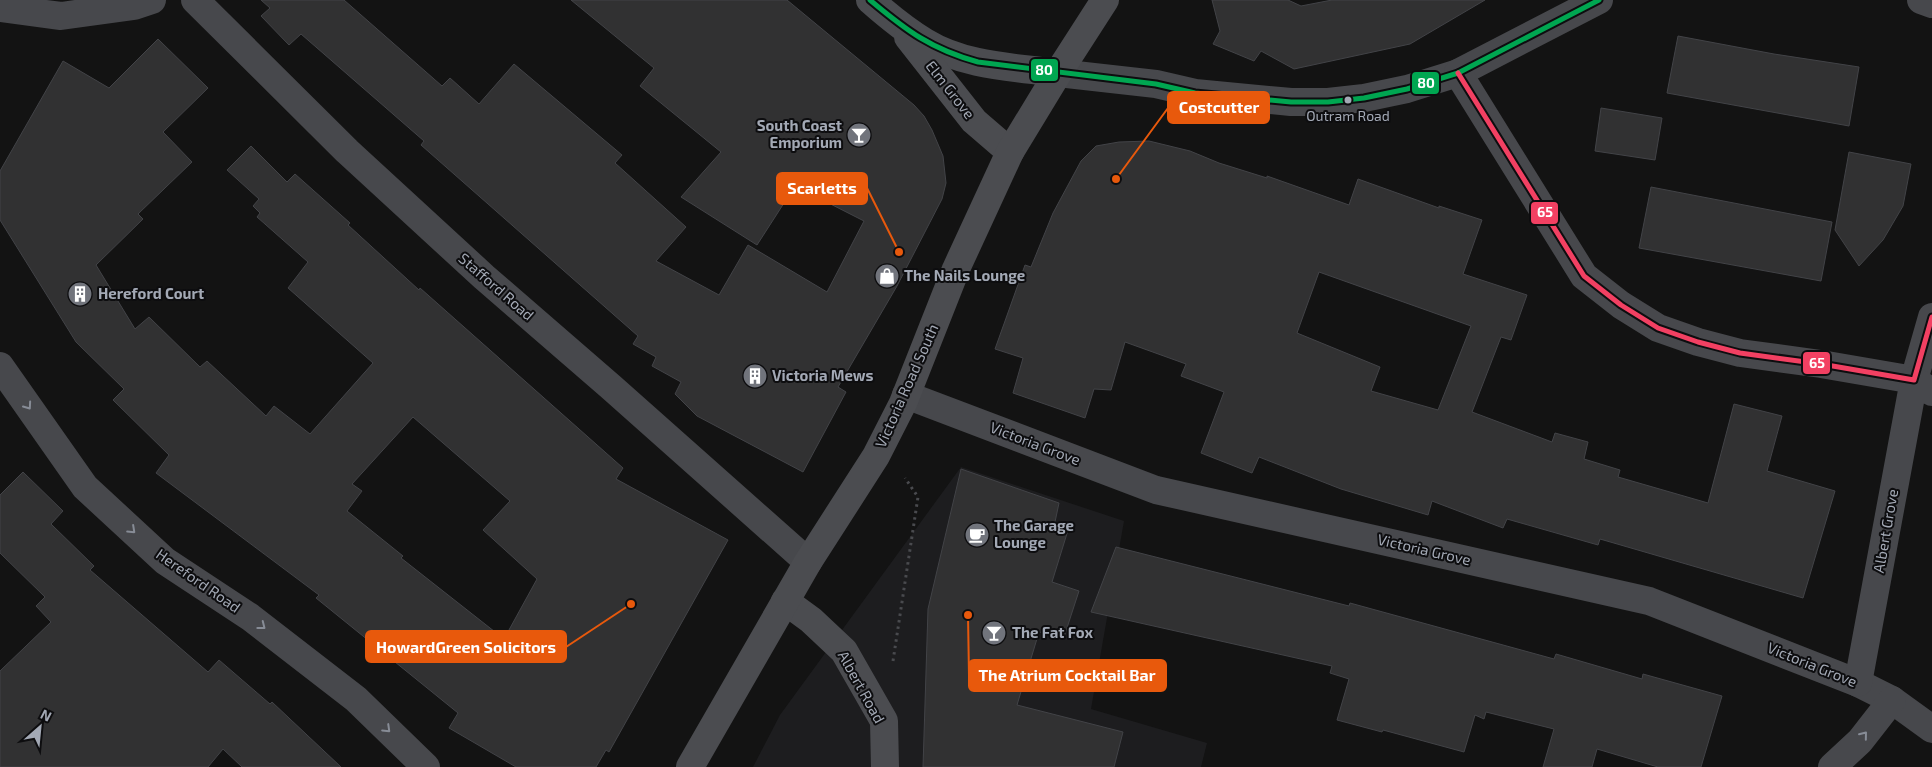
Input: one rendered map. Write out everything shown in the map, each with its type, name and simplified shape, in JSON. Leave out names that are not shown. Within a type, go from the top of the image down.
[{"type":"main road","name":"Elm Grove","points":[[870,0],[896,22],[926,42],[958,56],[978,62],[1058,73]]},
{"type":"main road","name":"Victoria Road South","points":[[690,767],[808,562],[882,445],[906,395],[956,269],[1010,152],[1105,0]]},
{"type":"main road","name":"Elm Grove","points":[[896,22],[974,121],[1010,152]]},
{"type":"main road","name":"Albert Road","points":[[785,601],[811,620],[844,651],[884,721],[885,767]]},
{"type":"street","points":[[0,8],[61,16],[134,6],[152,0]]},
{"type":"street","name":"Stafford Road","points":[[195,0],[347,151],[462,257],[808,562]]},
{"type":"street","points":[[1058,73],[1156,84],[1195,93],[1291,102],[1328,102],[1364,98],[1408,89],[1458,73],[1599,0]]},
{"type":"street","points":[[1921,0],[1932,4]]},
{"type":"street","points":[[1458,73],[1584,276],[1621,305],[1658,328],[1698,342],[1740,353],[1821,364],[1923,386]]},
{"type":"street","name":"Albert Grove","points":[[1858,683],[1923,386],[1932,317]]},
{"type":"street","name":"Hereford Road","points":[[0,366],[85,487],[165,561],[250,617],[356,699],[426,767]]},
{"type":"street","name":"Victoria Grove","points":[[906,395],[1156,490],[1649,601],[1858,683],[1892,700],[1932,729]]},
{"type":"street","points":[[1832,767],[1860,741],[1892,700]]},
{"type":"path","points":[[882,445],[918,497],[893,663]]},
{"type":"shaded area","points":[[961,467],[1124,521],[1091,709],[1207,743],[1201,767],[753,767],[780,715]]},
{"type":"building","points":[[261,0],[344,0],[442,86],[450,78],[479,104],[514,64],[622,155],[615,163],[686,227],[656,261],[719,295],[748,245],[827,292],[864,221],[795,186],[757,245],[681,197],[721,152],[640,86],[654,68],[571,0],[787,0],[914,105],[924,116],[932,130],[943,156],[946,183],[942,199],[897,286],[838,387],[846,392],[803,472],[697,416],[675,394],[681,382],[652,366],[656,357],[633,344],[638,336],[421,145],[424,141],[301,34],[289,45],[261,16],[270,8]]},
{"type":"building","points":[[1212,0],[1288,0],[1301,6],[1332,0],[1485,0],[1410,44],[1294,69],[1261,51],[1254,61],[1213,44],[1220,31]]},
{"type":"building","points":[[1678,36],[1774,54],[1859,67],[1849,126],[1667,93]]},
{"type":"building","points":[[158,39],[208,88],[163,132],[192,162],[138,214],[143,219],[96,265],[135,329],[149,317],[200,367],[207,361],[266,416],[274,406],[310,434],[373,363],[288,288],[308,262],[257,217],[260,213],[253,206],[259,199],[227,170],[251,146],[287,182],[295,174],[350,223],[348,225],[419,290],[420,288],[623,468],[616,479],[728,540],[609,752],[606,750],[596,767],[516,767],[449,728],[458,713],[316,598],[319,595],[156,473],[169,455],[113,400],[124,389],[76,342],[0,220],[0,171],[63,61],[109,88]],"holes":[[[413,417],[510,501],[483,530],[537,579],[504,639],[401,558],[403,556],[347,511],[362,491],[352,484]]]},
{"type":"building","points":[[1601,108],[1662,118],[1655,160],[1595,151]]},
{"type":"building","points":[[1149,141],[1190,151],[1219,163],[1267,178],[1267,176],[1349,205],[1358,179],[1439,208],[1439,206],[1482,220],[1463,274],[1527,295],[1511,340],[1501,337],[1472,412],[1552,442],[1555,433],[1588,442],[1584,459],[1620,470],[1618,477],[1708,503],[1734,404],[1782,416],[1767,471],[1835,491],[1803,598],[1600,539],[1598,545],[1507,519],[1503,528],[1432,501],[1428,515],[1341,489],[1259,457],[1252,473],[1201,453],[1224,392],[1181,376],[1186,364],[1125,342],[1111,390],[1094,389],[1085,418],[1013,393],[1023,358],[995,349],[1025,265],[1031,267],[1053,213],[1081,161],[1096,146],[1119,142]],"holes":[[[1319,272],[1471,326],[1438,410],[1371,391],[1380,367],[1297,333]]]},
{"type":"building","points":[[1849,152],[1911,164],[1903,206],[1883,240],[1859,266],[1835,230]]},
{"type":"building","points":[[1651,187],[1832,222],[1821,281],[1639,248]]},
{"type":"building","points":[[961,469],[1059,503],[1055,522],[1069,527],[1052,582],[1079,591],[1064,637],[1039,632],[1017,705],[1123,732],[1114,767],[923,767],[928,609]]},
{"type":"building","points":[[23,472],[63,511],[51,524],[94,566],[90,570],[208,672],[219,660],[270,704],[272,702],[341,767],[242,767],[223,749],[208,767],[0,767],[0,671],[51,622],[36,606],[45,597],[0,553],[0,495]]},
{"type":"building","points":[[1116,547],[1349,606],[1350,603],[1554,659],[1556,654],[1642,679],[1643,674],[1722,696],[1701,767],[1658,767],[1597,749],[1592,767],[1543,767],[1554,729],[1486,712],[1484,719],[1475,715],[1464,752],[1383,730],[1382,732],[1337,720],[1349,679],[1330,673],[1332,666],[1091,612]]},
{"type":"transit line","name":"80","points":[[870,0],[920,38],[946,51],[978,62],[1156,84],[1195,93],[1291,102],[1328,102],[1364,98],[1407,89],[1458,73],[1599,0]]},
{"type":"transit line","name":"65","points":[[1458,73],[1584,276],[1621,305],[1658,328],[1698,342],[1740,353],[1821,364],[1914,380],[1932,317]]},
{"type":"place","name":"Outram Road","points":[[1348,100]]},
{"type":"place","name":"South Coast Emporium","points":[[859,135]]},
{"type":"place","name":"Costcutter","points":[[1116,179]]},
{"type":"place","name":"Scarletts","points":[[899,252]]},
{"type":"place","name":"The Nails Lounge","points":[[887,276]]},
{"type":"place","name":"Hereford Court","points":[[80,294]]},
{"type":"place","name":"Victoria Mews","points":[[755,376]]},
{"type":"place","name":"The Garage Lounge","points":[[977,535]]},
{"type":"place","name":"HowardGreen Solicitors","points":[[631,604]]},
{"type":"place","name":"The Atrium Cocktail Bar","points":[[968,615]]},
{"type":"place","name":"The Fat Fox","points":[[994,633]]}]
